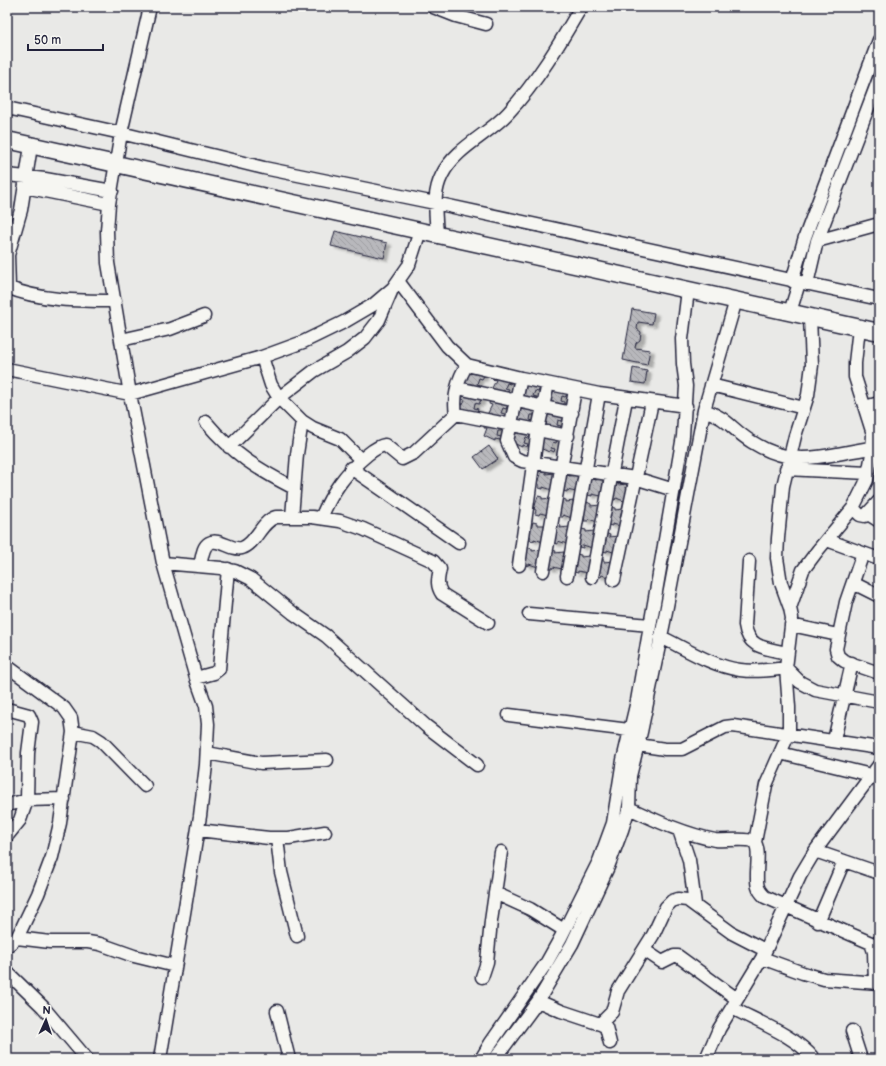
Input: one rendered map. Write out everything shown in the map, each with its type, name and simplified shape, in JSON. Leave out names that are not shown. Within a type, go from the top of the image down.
[{"type":"street","points":[[150,7],[121,133],[109,204],[107,231],[108,263],[130,394],[163,563],[196,678],[206,706],[208,724],[207,752],[198,830],[160,1059]]},
{"type":"street","points":[[433,7],[456,16],[486,24]]},
{"type":"street","points":[[437,235],[435,203],[437,188],[442,174],[452,160],[508,113],[530,86],[580,7]]},
{"type":"street","points":[[800,283],[805,237],[879,40]]},
{"type":"street","points":[[790,312],[879,82]]},
{"type":"street","points":[[7,108],[121,133],[264,168],[435,203],[879,299]]},
{"type":"street","points":[[7,140],[116,166],[879,332]]},
{"type":"street","points":[[31,146],[21,210],[8,255],[8,288],[22,292],[79,301],[115,301]]},
{"type":"street","points":[[7,175],[26,182],[109,204]]},
{"type":"street","points":[[26,182],[112,191]]},
{"type":"street","points":[[817,241],[879,224]]},
{"type":"street","points":[[229,447],[279,398],[314,371],[347,352],[365,338],[379,320],[396,284],[409,265],[420,231]]},
{"type":"street","points":[[7,369],[130,394],[231,367],[303,342],[344,322],[373,305],[396,284]]},
{"type":"street","points":[[396,284],[447,346],[467,365],[575,390],[626,399],[686,406]]},
{"type":"street","points":[[495,1059],[538,1000],[575,937],[608,867],[629,808],[630,776],[638,745],[636,731],[637,701],[683,436],[686,406],[682,338],[688,290]]},
{"type":"street","points":[[481,1059],[547,962],[608,840],[616,808],[623,760],[636,731],[661,637],[704,410],[736,300]]},
{"type":"street","points":[[121,340],[170,329],[204,316]]},
{"type":"street","points":[[754,842],[766,785],[788,733],[789,706],[786,668],[791,625],[790,608],[781,583],[777,558],[780,508],[788,464],[804,408],[812,365],[810,317]]},
{"type":"street","points":[[790,608],[803,570],[853,508],[867,480],[873,434],[855,378],[859,328]]},
{"type":"street","points":[[262,357],[271,385],[279,398],[302,421],[313,428],[340,439],[361,460]]},
{"type":"street","points":[[456,414],[455,407],[460,375],[467,365]]},
{"type":"street","points":[[521,378],[507,441],[514,457],[522,461],[533,463],[611,473],[635,478],[674,490]]},
{"type":"street","points":[[519,565],[538,429],[548,384]]},
{"type":"street","points":[[711,385],[804,408]]},
{"type":"street","points":[[458,388],[572,413]]},
{"type":"street","points":[[543,571],[575,390]]},
{"type":"street","points":[[567,576],[600,394]]},
{"type":"street","points":[[592,577],[626,399]]},
{"type":"street","points":[[614,580],[652,402]]},
{"type":"street","points":[[866,410],[879,403]]},
{"type":"street","points":[[704,410],[726,420],[747,439],[788,464],[868,473]]},
{"type":"street","points":[[866,410],[879,416]]},
{"type":"street","points":[[456,414],[510,423],[568,436]]},
{"type":"street","points":[[321,518],[339,483],[351,468],[361,460],[380,446],[385,445],[402,459],[406,458],[414,453],[456,414]]},
{"type":"street","points":[[292,517],[302,421]]},
{"type":"street","points":[[206,422],[241,458],[266,474],[294,488]]},
{"type":"street","points":[[788,464],[846,451],[872,448]]},
{"type":"street","points":[[351,468],[459,543]]},
{"type":"street","points":[[868,514],[879,501]]},
{"type":"street","points":[[853,508],[860,515],[868,514],[879,521]]},
{"type":"street","points":[[200,566],[204,548],[207,544],[212,542],[239,549],[251,542],[269,519],[276,517],[321,518],[363,529],[433,561],[440,569],[437,581],[438,588],[442,594],[488,623]]},
{"type":"street","points":[[827,540],[879,559]]},
{"type":"street","points":[[863,553],[846,602],[836,649],[838,656],[879,673]]},
{"type":"street","points":[[749,561],[745,625],[746,634],[752,642],[759,646],[787,653]]},
{"type":"street","points":[[163,563],[228,569],[251,579],[293,613],[326,636],[426,726],[477,765]]},
{"type":"street","points":[[196,678],[219,670],[228,569]]},
{"type":"street","points":[[853,583],[879,596]]},
{"type":"street","points":[[529,614],[650,625]]},
{"type":"street","points":[[791,625],[838,635]]},
{"type":"street","points":[[661,637],[720,665],[761,671],[786,668]]},
{"type":"street","points":[[834,740],[846,696],[852,663]]},
{"type":"street","points":[[7,666],[64,708],[71,718],[73,732],[64,799],[52,857],[38,894],[17,938],[7,946]]},
{"type":"street","points":[[786,668],[805,686],[815,690],[879,702]]},
{"type":"street","points":[[7,708],[26,714],[31,718],[27,766],[27,800],[20,820],[7,836]]},
{"type":"street","points":[[509,715],[636,731]]},
{"type":"street","points":[[638,745],[665,750],[682,749],[696,744],[725,727],[733,726],[788,733],[879,748]]},
{"type":"street","points":[[73,732],[89,734],[101,741],[145,786]]},
{"type":"street","points":[[207,752],[261,763],[328,760]]},
{"type":"street","points":[[780,753],[871,775]]},
{"type":"street","points":[[708,1058],[735,1003],[764,954],[785,907],[815,851],[879,764]]},
{"type":"street","points":[[7,805],[27,800],[64,799]]},
{"type":"street","points":[[600,1024],[612,1012],[618,991],[644,950],[666,907],[678,899],[687,900],[695,904],[732,933],[764,954],[803,974],[824,979],[877,982],[874,952],[871,944],[818,922],[765,897],[758,889],[756,876],[757,847],[754,842],[749,839],[734,841],[716,840],[679,830],[629,808]]},
{"type":"street","points":[[198,830],[241,836],[277,838],[325,832]]},
{"type":"street","points":[[679,830],[689,860],[695,904]]},
{"type":"street","points":[[277,838],[281,872],[297,936]]},
{"type":"street","points":[[815,851],[879,873]]},
{"type":"street","points":[[482,977],[487,962],[501,852]]},
{"type":"street","points":[[818,922],[844,861]]},
{"type":"street","points":[[495,893],[530,909],[564,930]]},
{"type":"street","points":[[17,938],[50,942],[88,942],[100,944],[134,956],[176,966]]},
{"type":"street","points":[[644,950],[662,962],[674,956],[678,956],[735,1003],[807,1050],[814,1059]]},
{"type":"street","points":[[9,977],[43,1007],[87,1059]]},
{"type":"street","points":[[538,1000],[561,1011],[606,1027],[610,1043]]},
{"type":"street","points":[[277,1011],[289,1059]]},
{"type":"street","points":[[852,1031],[861,1059]]},
{"type":"building","points":[[335,231],[387,243],[384,258],[331,246]]},
{"type":"building","points":[[632,309],[654,313],[652,324],[638,322],[637,329],[641,332],[640,340],[636,343],[635,348],[650,350],[647,365],[623,360]]},
{"type":"building","points":[[633,368],[647,371],[645,384],[631,382]]},
{"type":"building","points":[[471,370],[484,376],[482,379],[479,378],[477,384],[481,385],[480,388],[464,383],[468,376],[465,375]]},
{"type":"building","points":[[494,374],[512,380],[510,384],[507,383],[505,388],[509,389],[508,392],[503,391],[503,393],[492,388],[496,380],[492,379]]},
{"type":"building","points":[[522,382],[540,388],[538,392],[535,391],[533,396],[537,397],[536,400],[520,395]]},
{"type":"building","points":[[550,387],[568,393],[565,397],[562,396],[561,401],[564,402],[564,405],[559,404],[558,406],[547,400]]},
{"type":"building","points":[[463,394],[478,397],[481,400],[479,404],[475,403],[474,408],[478,409],[477,412],[472,411],[472,413],[461,407],[465,400],[461,399]]},
{"type":"building","points":[[490,399],[508,405],[506,409],[503,408],[501,413],[505,414],[504,417],[500,416],[499,418],[488,413],[492,405],[489,404]]},
{"type":"building","points":[[519,406],[534,409],[536,412],[534,415],[531,415],[530,420],[533,421],[532,424],[516,419],[520,412],[517,411]]},
{"type":"building","points":[[546,411],[564,417],[562,421],[558,420],[557,425],[561,426],[560,429],[547,427],[548,426],[544,424],[548,417],[545,416]]},
{"type":"building","points":[[485,423],[503,428],[501,431],[498,431],[497,436],[501,437],[500,440],[495,439],[495,441],[484,436],[487,428],[484,428]]},
{"type":"building","points":[[520,429],[531,434],[529,438],[526,437],[524,443],[528,444],[527,447],[522,445],[522,447],[511,442],[515,435],[511,434]]},
{"type":"building","points":[[540,434],[558,439],[556,443],[553,442],[551,448],[555,449],[554,452],[550,450],[549,452],[538,447]]},
{"type":"building","points":[[489,446],[498,459],[483,469],[474,457]]},
{"type":"building","points":[[542,470],[546,472],[546,474],[554,473],[552,490],[543,487],[543,489],[539,488],[538,484]]},
{"type":"building","points":[[565,473],[570,474],[569,476],[578,475],[577,480],[579,480],[576,492],[567,490],[567,492],[562,491]]},
{"type":"building","points":[[591,477],[595,478],[595,480],[603,479],[603,484],[605,484],[601,496],[592,494],[592,496],[588,495],[587,491]]},
{"type":"building","points":[[614,481],[619,483],[618,485],[627,484],[626,488],[628,489],[624,501],[616,498],[615,500],[611,499]]},
{"type":"building","points":[[538,496],[542,497],[542,499],[551,498],[548,515],[540,513],[539,515],[535,514],[536,510],[534,509]]},
{"type":"building","points":[[561,498],[566,500],[566,502],[574,501],[572,518],[563,515],[563,517],[559,517]]},
{"type":"building","points":[[587,502],[591,504],[591,506],[600,505],[597,522],[589,519],[588,521],[584,521],[585,516],[583,516]]},
{"type":"building","points":[[610,507],[615,508],[615,510],[623,509],[621,526],[612,524],[612,526],[608,525]]},
{"type":"building","points":[[533,522],[537,523],[537,525],[545,525],[543,542],[534,539],[534,541],[530,540],[529,536]]},
{"type":"building","points":[[556,524],[561,526],[560,528],[569,527],[568,532],[570,532],[567,544],[558,541],[558,544],[553,543]]},
{"type":"building","points":[[582,529],[586,530],[586,532],[594,531],[592,548],[583,545],[583,548],[579,547],[578,542]]},
{"type":"building","points":[[605,533],[610,535],[609,537],[618,536],[616,553],[607,550],[607,552],[602,551]]},
{"type":"building","points":[[527,547],[532,549],[532,551],[540,550],[540,554],[542,554],[538,567],[529,564],[529,566],[525,565]]},
{"type":"building","points":[[551,550],[556,551],[555,553],[564,552],[563,557],[565,557],[562,569],[553,567],[552,569],[548,568]]},
{"type":"building","points":[[576,554],[581,555],[581,557],[589,556],[589,561],[591,561],[587,573],[578,571],[578,573],[574,572]]},
{"type":"building","points":[[600,558],[604,560],[604,562],[613,561],[610,578],[602,575],[601,577],[597,576]]}]
